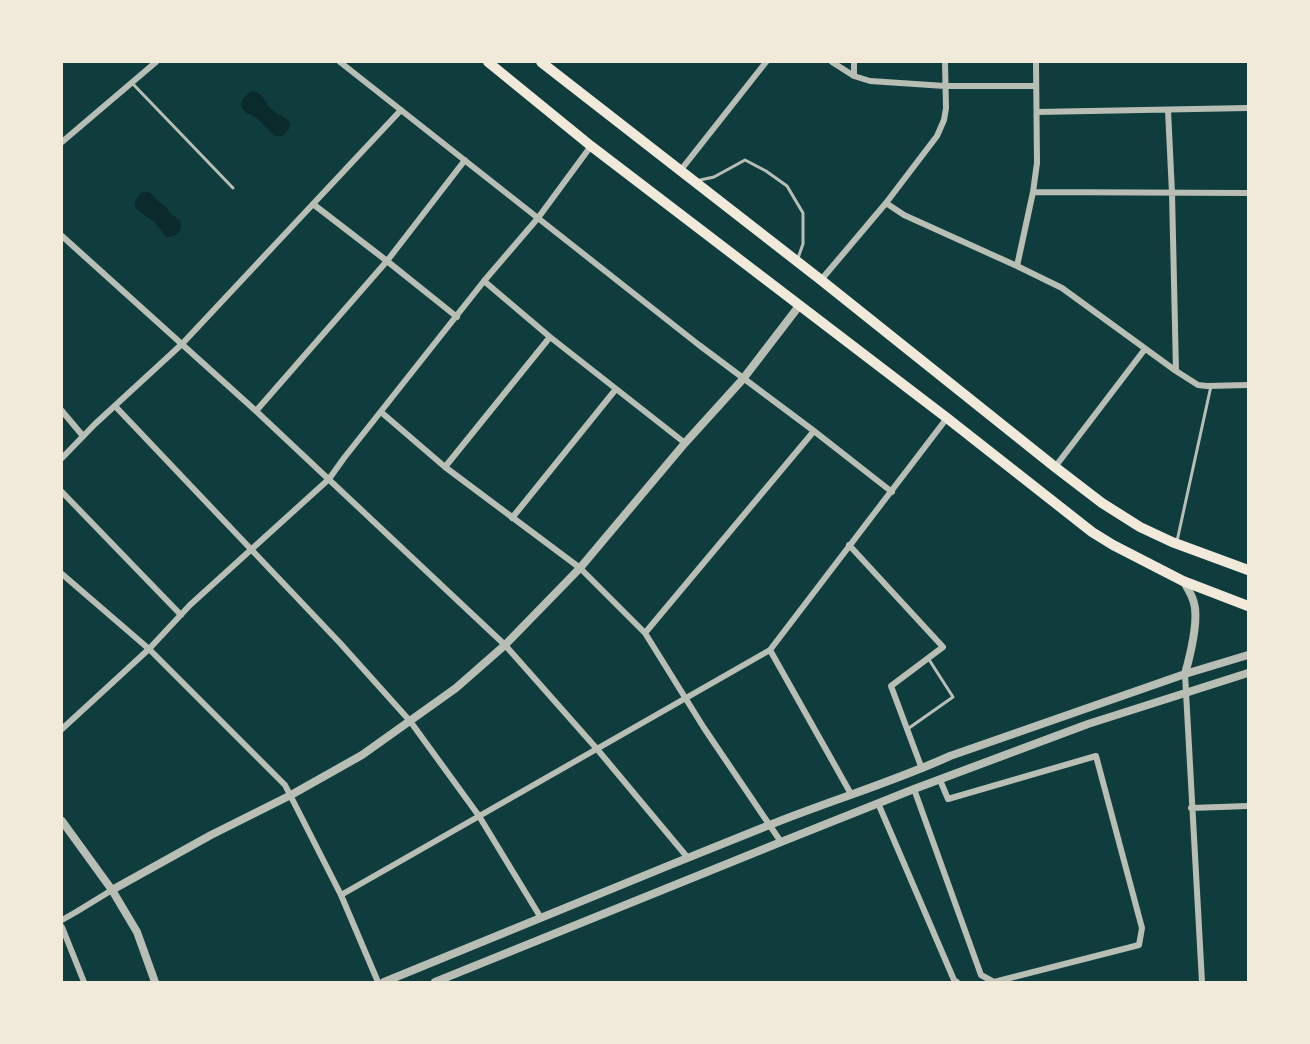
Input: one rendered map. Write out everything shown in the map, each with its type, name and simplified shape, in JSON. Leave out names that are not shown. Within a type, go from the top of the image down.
[{"type":"main road","points":[[488,62],[591,146],[947,418],[1092,532],[1183,581],[1248,606]]},
{"type":"main road","points":[[541,62],[1102,503],[1140,527],[1248,570]]},
{"type":"street","points":[[62,142],[156,62]]},
{"type":"street","points":[[339,62],[743,379],[892,492]]},
{"type":"street","points":[[680,171],[766,62]]},
{"type":"street","points":[[832,62],[854,76],[870,81],[945,86],[1036,86]]},
{"type":"street","points":[[854,62],[854,76]]},
{"type":"street","points":[[821,280],[886,203],[937,136],[946,108],[945,62]]},
{"type":"street","points":[[1017,266],[1037,163],[1036,62]]},
{"type":"street","points":[[1037,112],[1248,108]]},
{"type":"street","points":[[62,458],[182,344],[401,110]]},
{"type":"street","points":[[1168,110],[1176,371]]},
{"type":"street","points":[[62,729],[149,649],[181,615],[329,479],[484,281],[538,218],[591,146]]},
{"type":"street","points":[[256,411],[387,261],[465,160]]},
{"type":"street","points":[[1033,192],[1248,193]]},
{"type":"street","points":[[886,203],[904,215],[1062,288],[1198,385],[1248,385]]},
{"type":"street","points":[[313,204],[457,317]]},
{"type":"street","points":[[62,236],[256,411],[505,645],[597,749],[688,858]]},
{"type":"street","points":[[484,281],[550,337],[686,443]]},
{"type":"street","points":[[62,920],[112,890],[362,755],[456,688],[505,645],[580,568],[743,379],[799,306]]},
{"type":"street","points":[[445,467],[550,337]]},
{"type":"street","points":[[1055,467],[1145,349]]},
{"type":"street","points":[[512,518],[616,389]]},
{"type":"street","points":[[115,406],[340,643],[410,721],[479,816],[541,918]]},
{"type":"street","points":[[62,411],[83,436]]},
{"type":"street","points":[[381,412],[445,467],[580,568],[645,633],[704,728],[781,842]]},
{"type":"street","points":[[341,895],[770,650],[947,418]]},
{"type":"street","points":[[645,633],[814,431]]},
{"type":"street","points":[[62,492],[181,615]]},
{"type":"street","points":[[849,545],[943,647],[891,686],[922,769]]},
{"type":"street","points":[[62,574],[149,649],[285,785],[341,895],[378,982]]},
{"type":"street","points":[[1183,581],[1195,606],[1190,655],[1185,674],[1185,692],[1202,982]]},
{"type":"street","points":[[770,650],[851,794]]},
{"type":"street","points":[[384,982],[770,824],[922,769],[950,756],[1185,674],[1248,655]]},
{"type":"street","points":[[435,982],[914,789],[1088,724],[1248,673]]},
{"type":"street","points":[[914,789],[981,975],[994,982],[1140,945],[1142,928],[1096,756],[948,799],[940,780]]},
{"type":"street","points":[[878,803],[957,982]]},
{"type":"street","points":[[1191,808],[1248,806]]},
{"type":"street","points":[[62,821],[65,832],[112,890],[137,932],[155,982]]},
{"type":"street","points":[[62,927],[84,982]]},
{"type":"lane","points":[[132,83],[233,188]]},
{"type":"lane","points":[[694,182],[714,177],[745,160],[787,186],[803,213],[803,243],[797,262]]},
{"type":"lane","points":[[1176,543],[1211,386]]},
{"type":"lane","points":[[907,729],[953,697],[928,658]]},
{"type":"water","points":[[252,91],[260,94],[276,113],[285,117],[290,123],[289,129],[283,136],[274,136],[257,118],[244,111],[242,102]]},
{"type":"water","points":[[143,192],[152,194],[180,220],[181,227],[176,235],[166,237],[153,221],[137,209],[135,202]]}]
